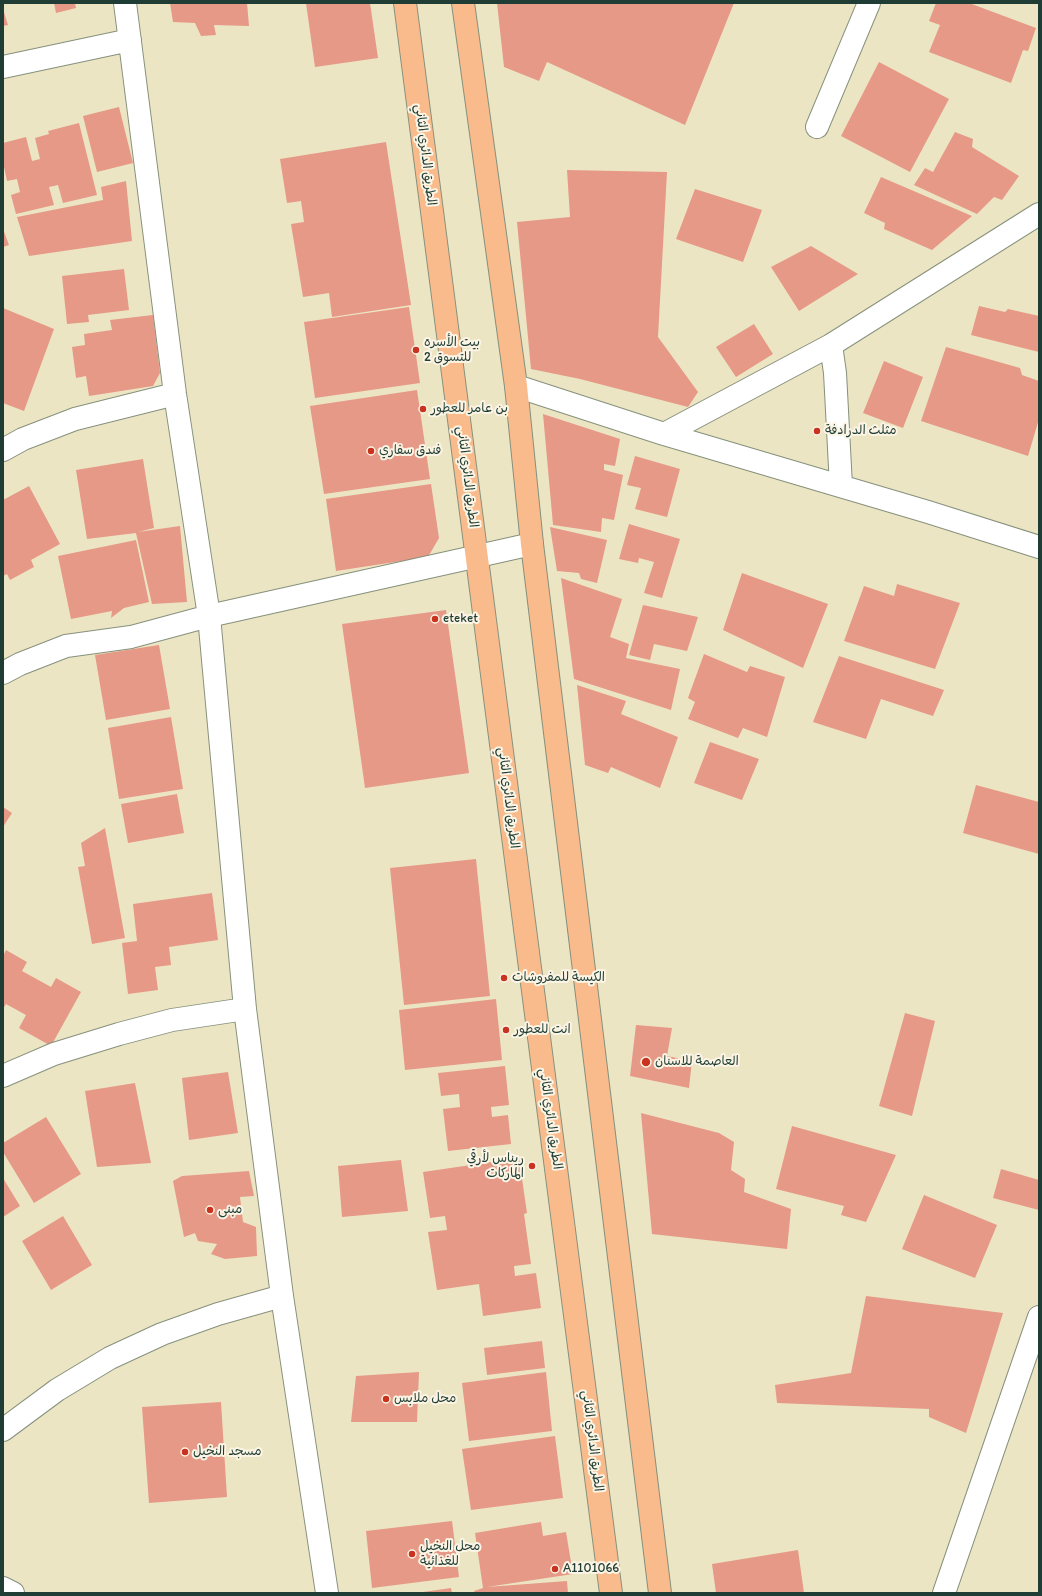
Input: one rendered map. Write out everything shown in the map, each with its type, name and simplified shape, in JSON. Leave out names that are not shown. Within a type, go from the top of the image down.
[{"type":"main road","name":"الطريق الدائري الثاني","points":[[405,3],[611,1593]]},
{"type":"main road","points":[[463,3],[516,386],[532,544],[660,1593]]},
{"type":"street","points":[[125,3],[175,394],[209,616],[244,1009],[282,1296],[327,1593]]},
{"type":"street","points":[[817,127],[869,3]]},
{"type":"street","points":[[3,67],[130,40]]},
{"type":"street","points":[[664,434],[831,345],[1039,214]]},
{"type":"street","points":[[831,345],[835,373],[841,486]]},
{"type":"street","points":[[516,386],[664,434],[841,486],[1039,547]]},
{"type":"street","points":[[3,450],[23,439],[75,419],[175,394]]},
{"type":"street","points":[[3,673],[20,664],[66,646],[132,637],[209,616],[532,544]]},
{"type":"street","points":[[3,1076],[54,1054],[118,1034],[172,1020],[244,1009]]},
{"type":"street","points":[[3,1430],[57,1390],[110,1358],[162,1334],[211,1316],[282,1296]]},
{"type":"street","points":[[944,1593],[1039,1317]]},
{"type":"street","points":[[3,1588],[13,1593]]},
{"type":"building","points":[[54,3],[75,3],[76,8],[56,13]]},
{"type":"building","points":[[170,3],[247,3],[249,26],[214,25],[216,35],[201,36],[195,23],[173,22]]},
{"type":"building","points":[[306,3],[370,3],[378,58],[315,67]]},
{"type":"building","points":[[497,3],[734,3],[685,125],[547,62],[539,81],[504,67]]},
{"type":"building","points":[[936,3],[969,3],[1036,28],[1028,51],[1023,50],[1011,83],[929,52],[940,25],[929,21]]},
{"type":"building","points":[[3,9],[8,25],[3,26]]},
{"type":"building","points":[[879,62],[949,99],[910,172],[841,136]]},
{"type":"building","points":[[119,107],[133,163],[97,172],[83,116]]},
{"type":"building","points":[[79,123],[97,195],[63,203],[58,185],[49,187],[54,205],[16,214],[11,195],[20,192],[17,179],[7,181],[3,162],[3,143],[26,137],[32,161],[40,159],[35,138],[49,134],[48,131]]},
{"type":"building","points":[[955,132],[973,139],[972,147],[1019,176],[1002,200],[994,197],[977,214],[914,185],[925,168],[933,172]]},
{"type":"building","points":[[386,142],[411,305],[332,317],[329,293],[303,297],[291,224],[304,222],[301,201],[287,203],[280,159]]},
{"type":"building","points":[[567,170],[667,172],[658,337],[698,392],[688,407],[580,379],[531,369],[517,222],[570,217]]},
{"type":"building","points":[[881,177],[972,216],[932,250],[884,229],[885,223],[864,213]]},
{"type":"building","points":[[126,181],[132,241],[29,256],[17,217],[103,200],[101,187]]},
{"type":"building","points":[[695,189],[762,210],[743,262],[676,239]]},
{"type":"building","points":[[3,229],[9,245],[3,247]]},
{"type":"building","points":[[811,246],[858,274],[799,311],[771,267]]},
{"type":"building","points":[[124,269],[129,310],[88,315],[89,322],[67,324],[62,276]]},
{"type":"building","points":[[979,306],[1005,312],[1008,309],[1039,316],[1039,352],[971,335]]},
{"type":"building","points":[[409,307],[420,383],[315,398],[304,322]]},
{"type":"building","points":[[3,308],[54,329],[24,411],[3,403]]},
{"type":"building","points":[[153,315],[160,373],[153,386],[89,396],[86,376],[76,378],[72,347],[85,345],[84,334],[112,330],[110,320]]},
{"type":"building","points":[[754,324],[773,354],[736,377],[716,347]]},
{"type":"building","points":[[946,347],[1020,368],[1022,375],[1039,381],[1039,419],[1028,456],[921,421]]},
{"type":"building","points":[[884,361],[923,377],[903,428],[863,413]]},
{"type":"building","name":"فندق سفاري","points":[[417,390],[430,479],[324,494],[310,406]]},
{"type":"building","points":[[543,414],[620,439],[615,466],[604,464],[604,470],[623,475],[614,520],[602,518],[601,532],[553,525]]},
{"type":"building","points":[[635,456],[680,469],[667,517],[635,509],[641,488],[627,485]]},
{"type":"building","points":[[143,459],[154,528],[138,532],[180,526],[187,602],[152,604],[136,533],[87,539],[76,470]]},
{"type":"building","points":[[431,484],[439,538],[428,557],[336,571],[326,499]]},
{"type":"building","points":[[29,486],[60,544],[31,560],[34,567],[10,580],[7,574],[3,576],[3,500]]},
{"type":"building","points":[[629,524],[680,539],[662,598],[644,593],[654,562],[639,558],[638,563],[619,559]]},
{"type":"building","points":[[550,527],[607,540],[597,583],[581,579],[579,573],[557,571]]},
{"type":"building","points":[[136,540],[149,602],[124,608],[111,618],[112,611],[71,619],[58,556]]},
{"type":"building","points":[[742,573],[828,604],[803,668],[723,630]]},
{"type":"building","points":[[561,578],[622,599],[610,637],[629,644],[626,658],[680,669],[671,710],[574,679]]},
{"type":"building","points":[[897,584],[960,603],[935,669],[844,641],[864,586],[894,596]]},
{"type":"building","points":[[643,605],[698,617],[687,651],[654,644],[650,660],[629,655]]},
{"type":"building","points":[[446,610],[469,773],[365,788],[342,624]]},
{"type":"building","points":[[159,645],[170,709],[106,720],[95,655]]},
{"type":"building","points":[[704,654],[747,672],[750,666],[785,677],[767,737],[743,728],[738,738],[688,719],[695,702],[688,698]]},
{"type":"building","points":[[839,656],[944,690],[933,716],[881,699],[866,739],[813,722]]},
{"type":"building","points":[[577,685],[626,701],[621,714],[678,737],[660,788],[611,767],[608,773],[585,765]]},
{"type":"building","points":[[171,717],[183,789],[119,799],[108,728]]},
{"type":"building","points":[[710,742],[759,759],[742,800],[694,783]]},
{"type":"building","points":[[976,785],[1039,802],[1039,854],[963,833]]},
{"type":"building","points":[[177,794],[184,833],[128,843],[121,804]]},
{"type":"building","points":[[3,807],[12,813],[3,827]]},
{"type":"building","points":[[105,828],[125,938],[92,944],[78,867],[85,866],[81,843]]},
{"type":"building","points":[[476,859],[490,996],[404,1005],[390,868]]},
{"type":"building","points":[[212,893],[218,940],[169,947],[171,965],[155,967],[158,990],[128,994],[122,943],[137,941],[133,904]]},
{"type":"building","points":[[6,950],[27,962],[22,971],[51,987],[56,978],[81,992],[51,1046],[19,1028],[26,1015],[6,1004],[3,1009],[3,956]]},
{"type":"building","points":[[496,999],[502,1060],[405,1070],[399,1010]]},
{"type":"building","points":[[905,1013],[935,1021],[912,1116],[879,1106]]},
{"type":"building","points":[[636,1025],[672,1028],[667,1056],[692,1061],[689,1088],[630,1076]]},
{"type":"building","points":[[505,1066],[509,1105],[491,1107],[492,1117],[508,1115],[511,1144],[448,1151],[443,1109],[460,1107],[459,1094],[441,1096],[438,1073]]},
{"type":"building","points":[[228,1072],[238,1133],[189,1140],[182,1078]]},
{"type":"building","points":[[135,1083],[151,1163],[97,1167],[85,1091]]},
{"type":"building","points":[[641,1113],[719,1133],[734,1142],[731,1170],[745,1179],[744,1192],[791,1209],[787,1249],[652,1234]]},
{"type":"building","points":[[46,1117],[81,1174],[34,1203],[3,1152],[3,1143]]},
{"type":"building","points":[[792,1126],[896,1155],[866,1222],[841,1215],[844,1206],[776,1189]]},
{"type":"building","points":[[519,1158],[527,1213],[524,1214],[531,1264],[514,1266],[515,1276],[536,1273],[541,1308],[483,1316],[479,1284],[437,1290],[428,1232],[447,1230],[445,1216],[430,1218],[423,1172]]},
{"type":"building","points":[[401,1160],[408,1211],[342,1217],[338,1166]]},
{"type":"building","points":[[1001,1169],[1039,1180],[1039,1210],[993,1198]]},
{"type":"building","name":"مبنى","points":[[249,1171],[254,1196],[240,1197],[243,1222],[256,1227],[257,1256],[225,1259],[211,1254],[217,1244],[198,1241],[195,1233],[184,1237],[173,1181],[182,1176]]},
{"type":"building","points":[[3,1178],[20,1206],[3,1217]]},
{"type":"building","points":[[924,1195],[997,1225],[975,1278],[902,1249]]},
{"type":"building","points":[[63,1216],[92,1265],[51,1290],[22,1241]]},
{"type":"building","points":[[866,1296],[1003,1313],[966,1433],[929,1417],[929,1409],[777,1403],[775,1385],[851,1373]]},
{"type":"building","points":[[542,1341],[545,1368],[487,1375],[484,1348]]},
{"type":"building","name":"محل ملابس","points":[[419,1372],[417,1422],[351,1422],[356,1376]]},
{"type":"building","points":[[546,1372],[552,1431],[469,1441],[462,1383]]},
{"type":"building","name":"مسجد النخيل","points":[[221,1402],[227,1497],[149,1503],[142,1407]]},
{"type":"building","points":[[555,1436],[563,1498],[471,1510],[462,1449]]},
{"type":"building","name":"محل النخيل للغذائية","points":[[452,1521],[459,1577],[372,1588],[366,1531]]},
{"type":"building","points":[[541,1522],[543,1536],[566,1532],[573,1574],[487,1587],[567,1581],[568,1593],[475,1593],[474,1591],[483,1588],[475,1533]]},
{"type":"building","points":[[798,1550],[804,1593],[716,1593],[712,1564]]},
{"type":"building","points":[[451,1588],[452,1593],[423,1593],[423,1592]]},
{"type":"place","name":"بيت الأسره للتسوق 2","points":[[416,350]]},
{"type":"place","name":"بن عامر للعطور","points":[[423,409]]},
{"type":"place","name":"مثلث الدرادفة","points":[[817,431]]},
{"type":"place","name":"فندق سفاري","points":[[371,451]]},
{"type":"place","name":"eteket","points":[[435,619]]},
{"type":"place","name":"الكيسة للمفروشات","points":[[504,978]]},
{"type":"place","name":"انت للعطور","points":[[506,1030]]},
{"type":"place","name":"العاصمة للاسنان","points":[[646,1062]]},
{"type":"place","name":"ريناس لأرقي الماركات","points":[[532,1166]]},
{"type":"place","name":"مبنى","points":[[210,1210]]},
{"type":"place","name":"محل ملابس","points":[[386,1399]]},
{"type":"place","name":"مسجد النخيل","points":[[185,1452]]},
{"type":"place","name":"محل النخيل للغذائية","points":[[412,1554]]},
{"type":"place","name":"A1101066","points":[[555,1569]]}]
